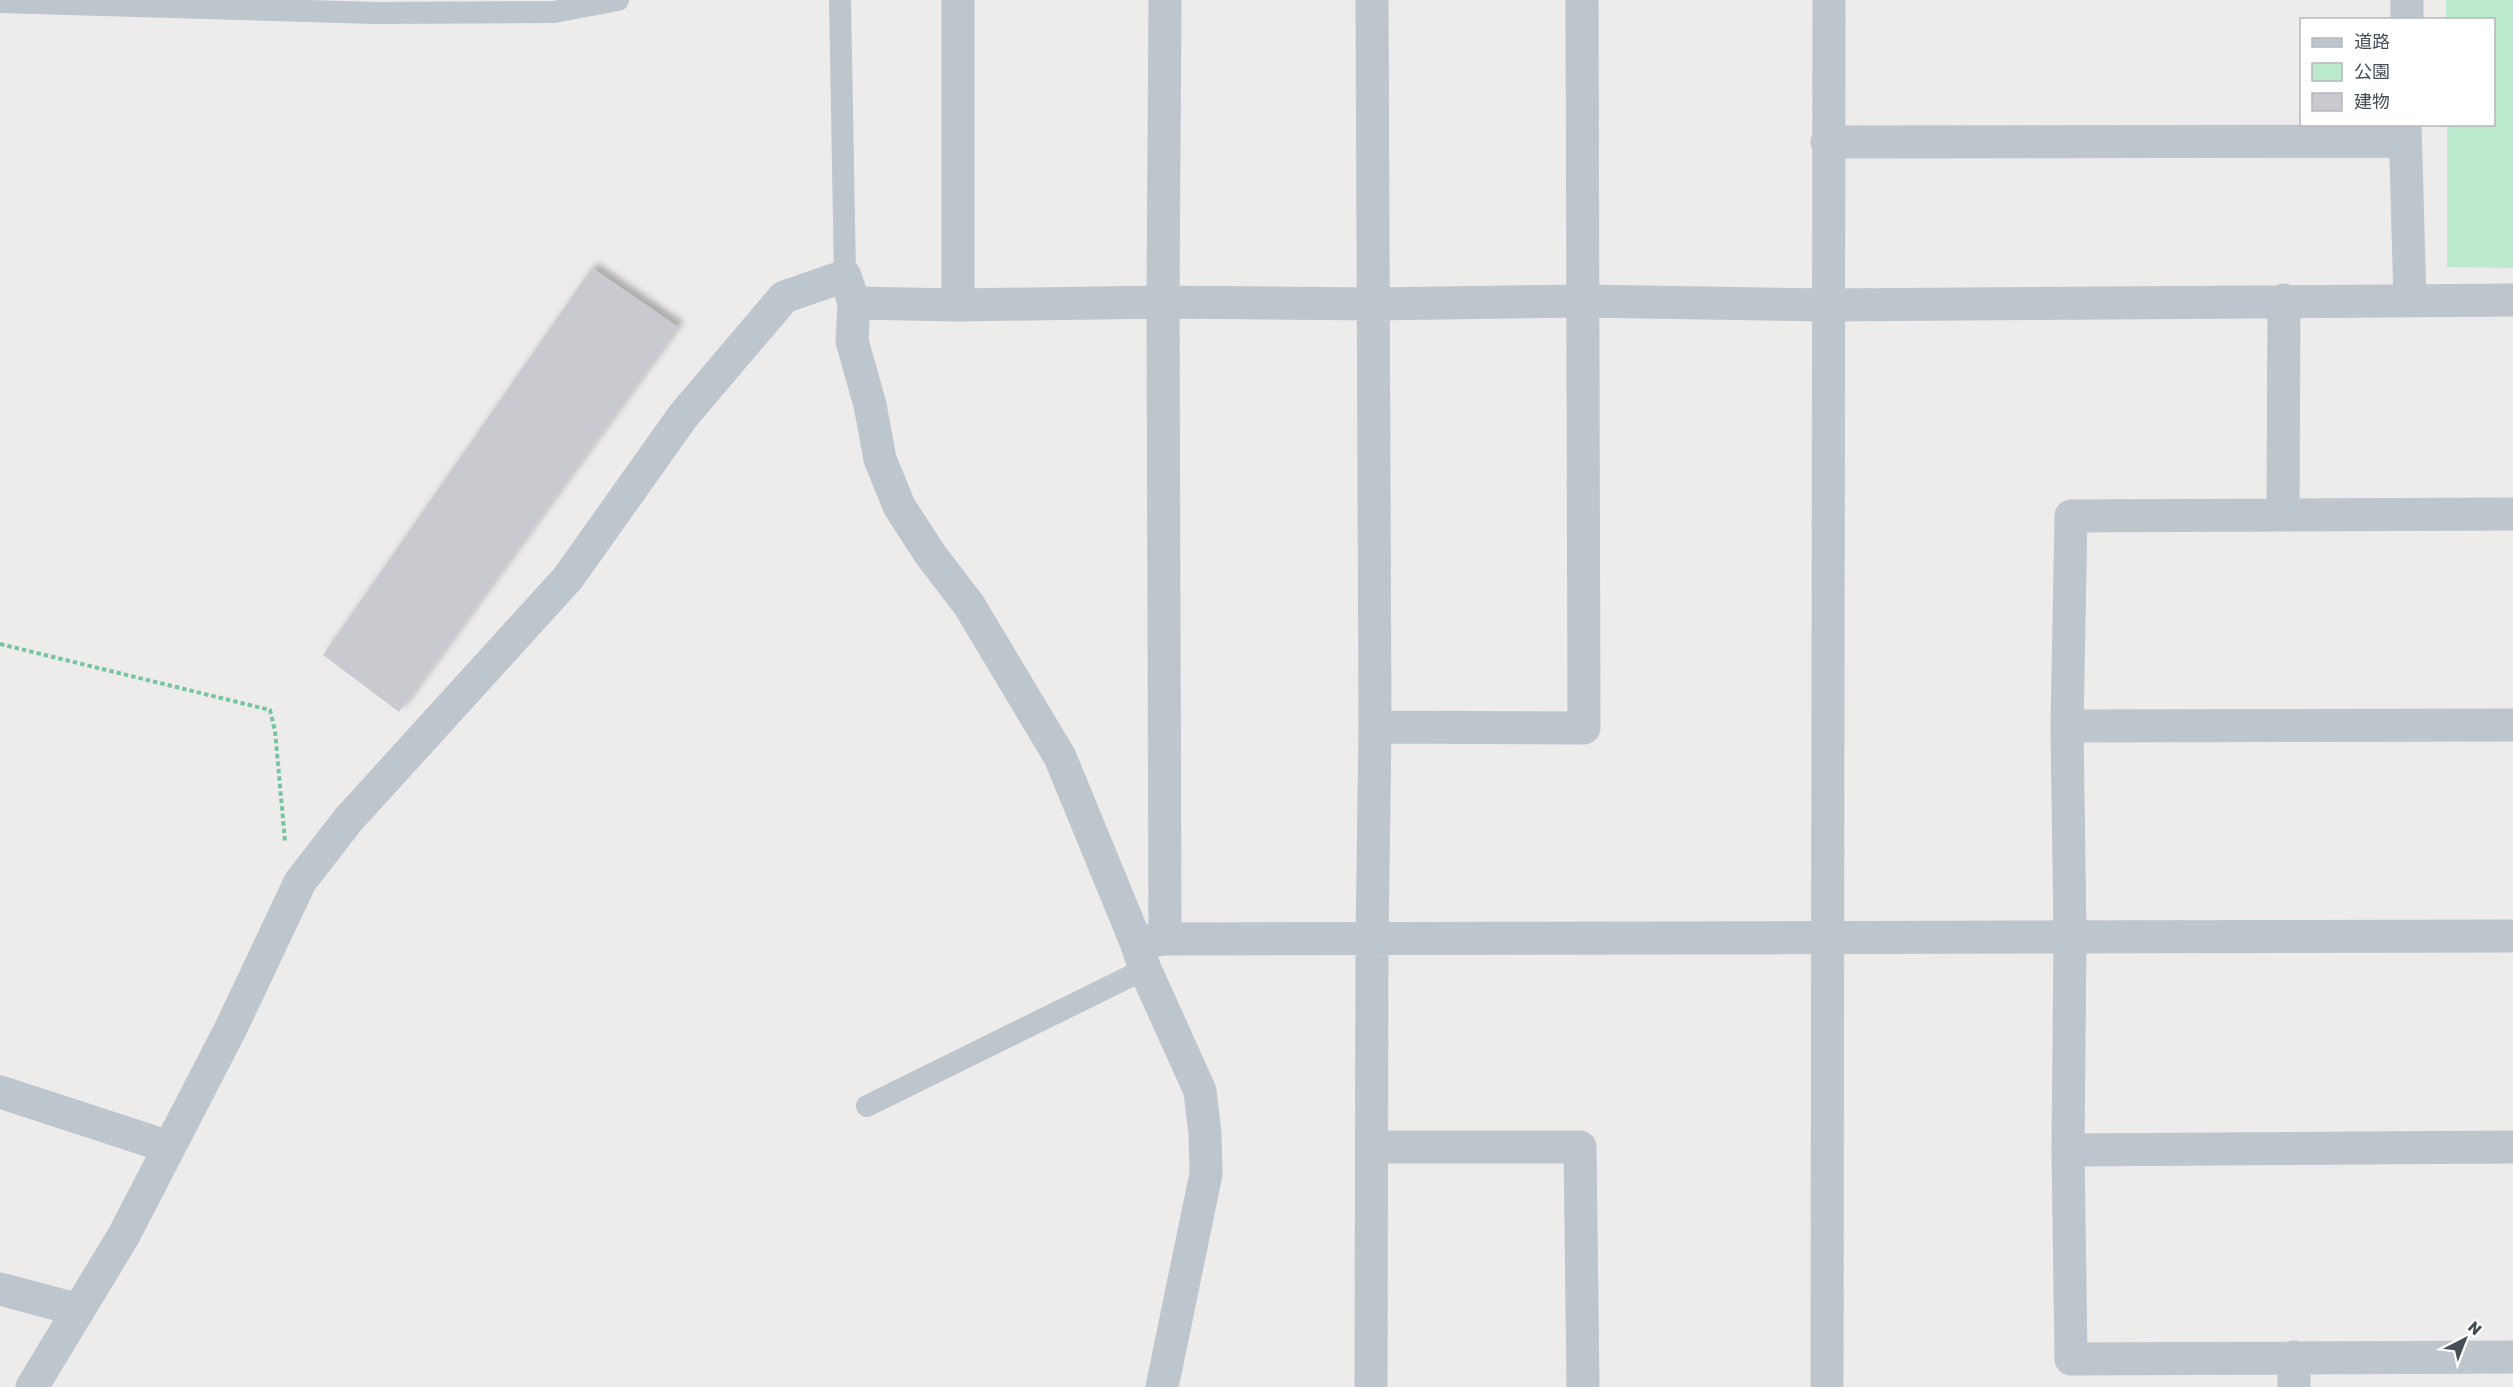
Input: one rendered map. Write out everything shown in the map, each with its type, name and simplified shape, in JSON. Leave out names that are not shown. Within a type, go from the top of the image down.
[{"type":"street","points":[[958,0],[958,305]]},
{"type":"street","points":[[1149,950],[1163,302],[1165,0]]},
{"type":"street","points":[[1371,1387],[1375,727],[1372,0]]},
{"type":"street","points":[[1375,727],[1584,728],[1582,0]]},
{"type":"street","points":[[1827,1387],[1828,0]]},
{"type":"street","points":[[2407,0],[2407,18]]},
{"type":"street","points":[[1827,142],[2405,133],[2410,300]]},
{"type":"street","points":[[850,289],[852,341],[870,405],[880,459],[899,506],[930,554],[969,605],[1060,757],[1149,950],[1200,1091],[1206,1174],[1162,1387]]},
{"type":"street","points":[[32,1387],[124,1235],[231,1028],[300,882],[348,820],[568,578],[683,416],[784,297],[850,289],[958,305],[1584,301],[1827,305],[2513,300]]},
{"type":"street","points":[[2283,515],[2284,300]]},
{"type":"street","points":[[2513,514],[2071,516],[2067,726],[2071,1359],[2294,1372],[2513,1357]]},
{"type":"street","points":[[2067,726],[2513,725]]},
{"type":"street","points":[[1149,950],[1372,939],[2513,936]]},
{"type":"street","points":[[0,1092],[169,1147]]},
{"type":"street","points":[[1372,1147],[1580,1147],[1583,1387]]},
{"type":"street","points":[[2068,1150],[2513,1147]]},
{"type":"street","points":[[0,1289],[79,1310]]},
{"type":"lane","points":[[0,2],[388,13],[554,12],[618,0]]},
{"type":"lane","points":[[840,0],[850,289]]},
{"type":"lane","points":[[867,1106],[1149,950]]},
{"type":"path","points":[[0,644],[270,710],[275,731],[286,844]]},
{"type":"green space","points":[[2446,0],[2513,0],[2513,268],[2447,267],[2447,126],[2495,126],[2495,18],[2446,18]]},
{"type":"building","points":[[592,268],[678,327],[399,712],[323,655]]}]
